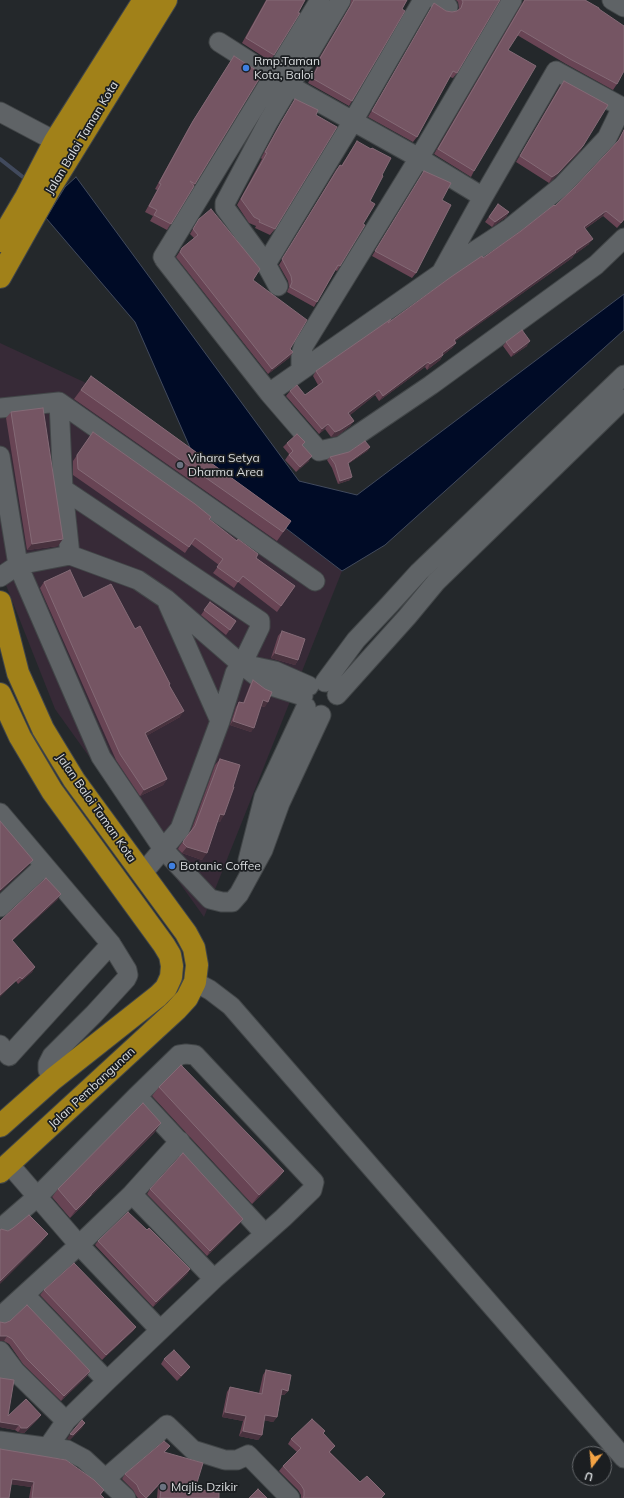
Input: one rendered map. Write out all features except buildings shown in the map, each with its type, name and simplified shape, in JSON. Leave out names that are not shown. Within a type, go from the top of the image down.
[{"type":"highway","name":"Jalan Baloi Taman Kota","points":[[0,277],[39,191],[55,141],[153,3]]},
{"type":"highway","name":"Jalan Baloi Taman Kota","points":[[0,241],[39,191],[153,3]]},
{"type":"highway","name":"Jalan Baloi Taman Kota","points":[[0,602],[18,673],[43,729],[74,780],[186,933],[194,948],[196,965],[194,982],[187,998],[183,1002]]},
{"type":"highway","name":"Jalan Baloi Taman Kota","points":[[0,694],[20,737],[48,783],[170,955],[172,966],[171,977],[166,988],[158,996],[55,1069]]},
{"type":"highway","points":[[48,783],[68,769]]},
{"type":"highway","name":"Jalan Pembangunan","points":[[5,1168],[183,1002]]},
{"type":"highway","points":[[0,1126],[55,1069]]},
{"type":"street","points":[[278,286],[266,264],[225,208],[224,203],[320,0]]},
{"type":"street","points":[[341,0],[282,81],[164,258],[269,393],[319,451],[341,446],[431,385],[596,264],[624,238]]},
{"type":"street","points":[[266,264],[353,121],[424,0]]},
{"type":"street","points":[[302,370],[301,354],[304,344],[419,158],[512,0]]},
{"type":"street","points":[[612,0],[624,7]]},
{"type":"street","points":[[219,42],[282,81],[419,158],[483,196]]},
{"type":"street","points":[[269,393],[441,273],[510,228],[562,186],[607,138],[622,107],[556,71],[483,196],[441,273]]},
{"type":"street","points":[[0,112],[55,141]]},
{"type":"street","points":[[0,456],[18,565],[101,757],[163,849],[210,899],[222,902],[232,902],[239,894],[264,798],[317,697],[356,640],[419,572],[624,375]]},
{"type":"street","points":[[317,697],[407,617],[436,582],[624,399]]},
{"type":"street","points":[[0,408],[59,402],[315,581]]},
{"type":"street","points":[[59,402],[63,489],[70,555]]},
{"type":"street","points":[[63,489],[260,622],[260,627],[235,673],[220,721],[180,829],[142,874]]},
{"type":"street","points":[[0,577],[18,565],[70,555],[138,580],[166,599],[241,664],[275,671],[317,697]]},
{"type":"street","points":[[166,599],[220,721]]},
{"type":"street","points":[[0,813],[112,944],[127,970],[128,975],[126,979],[94,1014],[55,1069]]},
{"type":"street","points":[[0,907],[44,866]]},
{"type":"street","points":[[0,1045],[9,1056],[112,944]]},
{"type":"street","points":[[194,982],[210,990],[232,1006],[624,1458]]},
{"type":"street","points":[[0,1229],[37,1197],[179,1055],[195,1055],[314,1182],[312,1190],[283,1218],[214,1279],[66,1421],[48,1447]]},
{"type":"street","points":[[137,1096],[265,1234]]},
{"type":"street","points":[[0,1317],[132,1194],[180,1141]]},
{"type":"street","points":[[5,1168],[37,1197],[79,1245],[160,1330]]},
{"type":"street","points":[[132,1194],[214,1279]]},
{"type":"street","points":[[25,1295],[107,1381]]},
{"type":"street","points":[[0,1351],[7,1370],[66,1421]]},
{"type":"street","points":[[105,1479],[167,1424],[194,1450],[224,1460],[236,1460],[248,1455],[290,1498]]},
{"type":"street","points":[[0,1441],[67,1450],[84,1459],[126,1498]]},
{"type":"shaded area","points":[[0,343],[97,388],[195,459],[342,571],[204,917],[55,709],[4,580],[0,563]]},
{"type":"water","points":[[76,177],[299,481],[357,495],[624,294],[624,330],[385,545],[342,571],[195,459],[135,322],[46,218],[65,187]]},
{"type":"waterway","points":[[0,159],[28,181]]},
{"type":"place","name":"Rmp.Taman Kota, Baloi","points":[[246,68]]},
{"type":"place","name":"Vihara Setya Dharma Area","points":[[180,465]]},
{"type":"place","name":"Botanic Coffee","points":[[172,866]]},
{"type":"place","name":"Majlis Dzikir","points":[[163,1487]]}]
